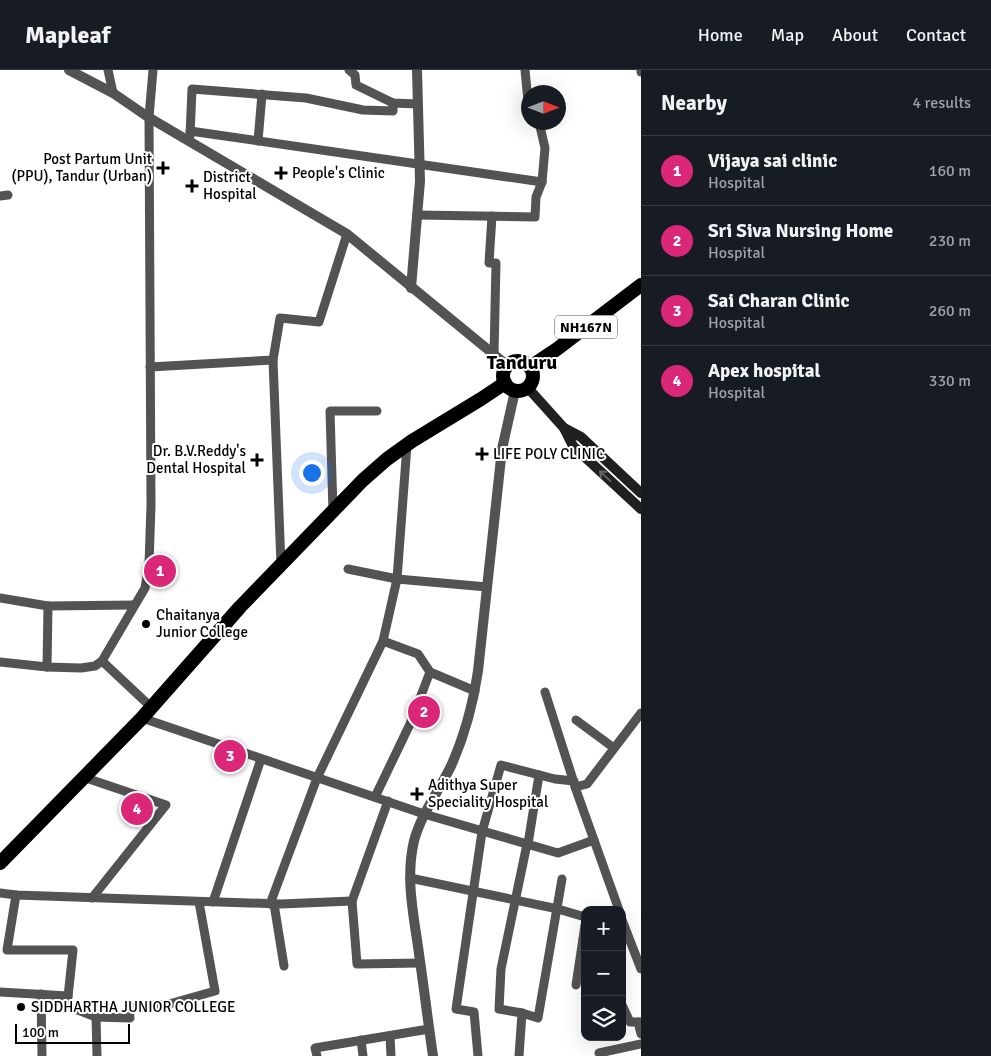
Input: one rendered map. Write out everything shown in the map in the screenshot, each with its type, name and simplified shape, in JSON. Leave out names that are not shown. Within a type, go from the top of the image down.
[{"type":"highway","name":"NH167N","points":[[530,367],[557,349],[641,285]]},
{"type":"highway","points":[[0,863],[20,841],[86,778],[240,607],[364,480],[387,459],[407,445],[516,387],[533,380],[530,367],[517,361],[508,366],[503,377],[516,387]]},
{"type":"main road","points":[[516,387],[564,428],[581,437],[641,493]]},
{"type":"main road","points":[[564,428],[573,446],[641,508]]},
{"type":"street","points":[[69,70],[113,93],[149,118],[190,136],[347,234],[508,366]]},
{"type":"street","points":[[108,70],[113,93]]},
{"type":"street","points":[[0,662],[47,667],[81,668],[95,666],[102,661],[145,588],[149,565],[151,505],[149,118],[153,70]]},
{"type":"street","points":[[349,70],[355,75],[356,85],[393,103],[418,104]]},
{"type":"street","points":[[411,288],[418,215],[420,164],[417,70]]},
{"type":"street","points":[[525,70],[526,85]]},
{"type":"street","points":[[190,136],[192,89],[306,98],[363,110],[393,111],[393,103]]},
{"type":"street","points":[[258,141],[262,94]]},
{"type":"street","points":[[418,215],[535,217],[536,197],[542,182],[545,148],[541,130]]},
{"type":"street","points":[[190,136],[258,141],[542,182]]},
{"type":"street","points":[[492,216],[489,263],[496,263],[494,355]]},
{"type":"street","points":[[281,565],[274,360],[280,318],[319,322],[347,234]]},
{"type":"street","points":[[150,367],[274,360]]},
{"type":"street","points":[[433,1056],[411,898],[409,869],[415,839],[424,814],[442,784],[463,738],[475,691],[502,449],[516,387]]},
{"type":"street","points":[[333,511],[330,411],[377,411]]},
{"type":"street","points":[[284,966],[272,904],[317,778],[383,641],[397,579],[407,445]]},
{"type":"street","points":[[348,569],[397,579],[487,587]]},
{"type":"street","points":[[0,598],[48,606],[134,605]]},
{"type":"street","points":[[47,667],[48,606]]},
{"type":"street","points":[[383,641],[418,654],[430,672],[475,691]]},
{"type":"street","points":[[102,661],[151,707]]},
{"type":"street","points":[[375,797],[410,724],[430,672]]},
{"type":"street","points":[[545,692],[574,784],[617,906]]},
{"type":"street","points":[[478,1056],[474,1012],[456,1009],[472,891],[483,831],[501,765],[574,784],[586,784],[641,713]]},
{"type":"street","points":[[142,718],[424,814],[558,853],[594,840]]},
{"type":"street","points":[[576,720],[614,748]]},
{"type":"street","points":[[213,902],[262,759]]},
{"type":"street","points":[[539,775],[528,844],[501,969],[499,1010],[522,1013],[538,1018],[562,879]]},
{"type":"street","points":[[86,778],[166,806],[92,898]]},
{"type":"street","points":[[388,801],[352,901],[357,964],[420,963]]},
{"type":"street","points":[[410,878],[558,909],[581,916]]},
{"type":"street","points":[[0,893],[16,896],[272,904],[352,901]]},
{"type":"street","points":[[16,896],[3,950],[73,950],[67,1006],[96,1017],[130,1018],[128,1008],[169,1004],[215,991],[200,902]]},
{"type":"street","points":[[626,937],[641,969]]},
{"type":"street","points":[[576,984],[582,951]]},
{"type":"street","points":[[0,992],[68,996]]},
{"type":"street","points":[[41,994],[42,1056]]},
{"type":"street","points":[[520,1056],[522,1013]]},
{"type":"street","points":[[626,1014],[630,1022],[639,1022],[641,1034]]},
{"type":"street","points":[[96,1017],[97,1056]]},
{"type":"street","points":[[316,1056],[315,1048],[429,1029]]},
{"type":"street","points":[[390,1036],[391,1056]]},
{"type":"street","points":[[360,1040],[364,1056]]},
{"type":"street","points":[[599,1053],[641,1044]]},
{"type":"place","name":"Post Partum Unit (PPU), Tandur (Urban)","points":[[163,168]]},
{"type":"place","name":"People's Clinic","points":[[281,173]]},
{"type":"place","name":"District Hospital","points":[[192,186]]},
{"type":"place","name":"LIFE POLY CLINIC","points":[[482,454]]},
{"type":"place","name":"Dr. B.V.Reddy's Dental Hospital","points":[[257,460]]},
{"type":"place","name":"Vijaya sai clinic","points":[[160,571]]},
{"type":"place","name":"Chaitanya Junior College","points":[[146,624]]},
{"type":"place","name":"Sri Siva Nursing Home","points":[[424,712]]},
{"type":"place","name":"Sai Charan Clinic","points":[[230,756]]},
{"type":"place","name":"Adithya Super Speciality Hospital","points":[[417,794]]},
{"type":"place","name":"Apex hospital","points":[[137,809]]},
{"type":"place","name":"SIDDHARTHA JUNIOR COLLEGE","points":[[21,1007]]},
{"type":"district","name":"Tanduru","points":[[522,362]]}]
